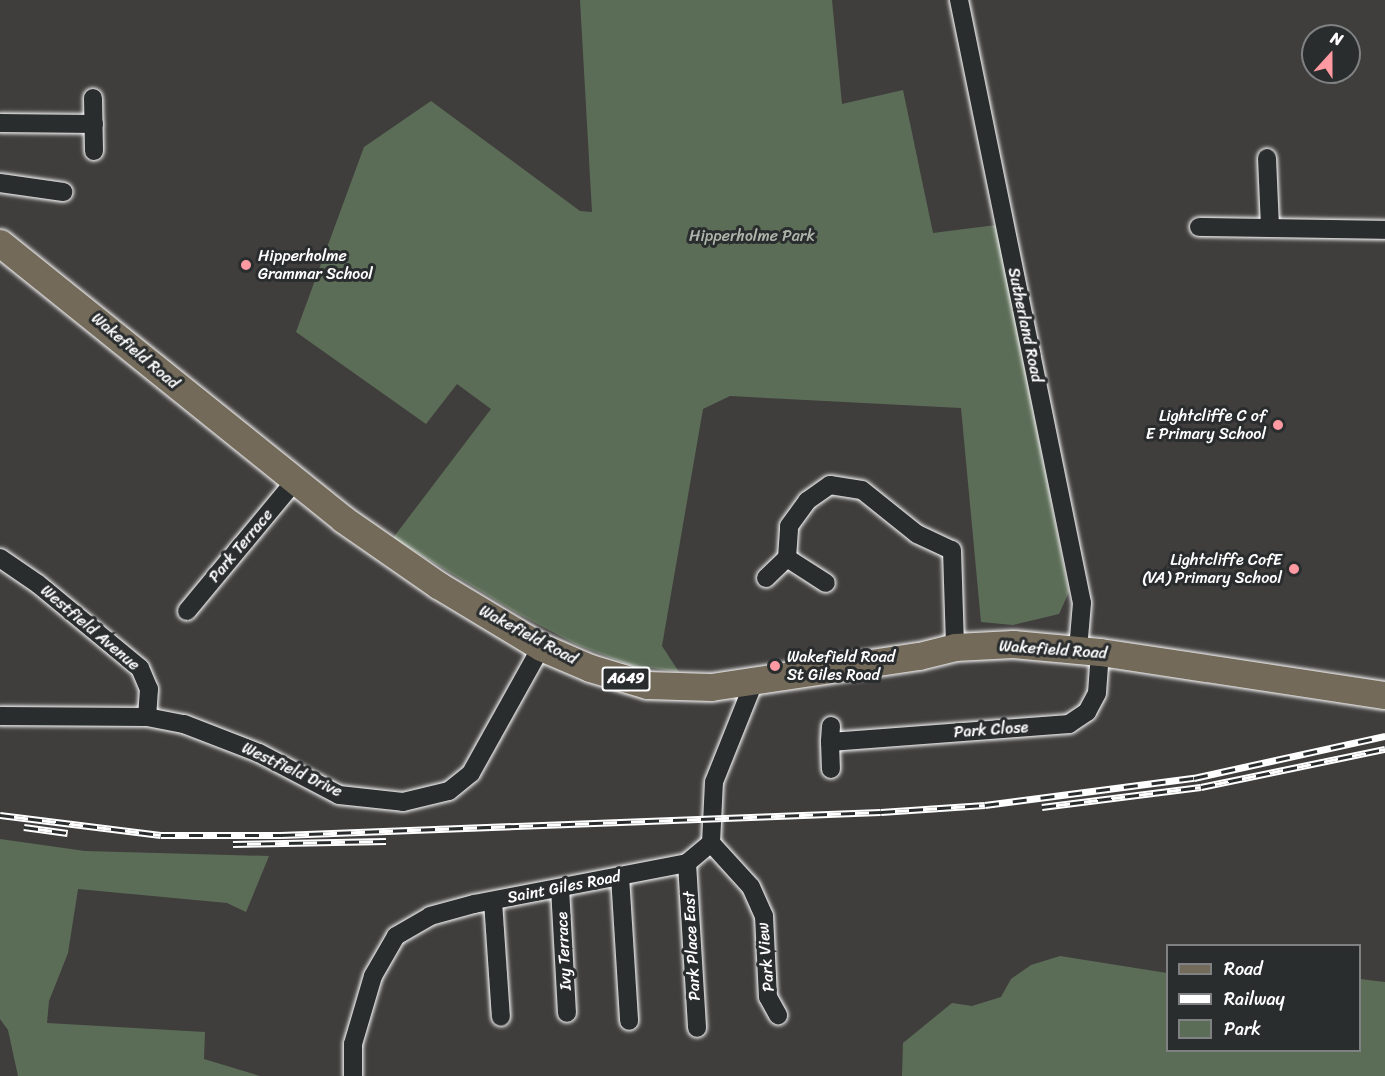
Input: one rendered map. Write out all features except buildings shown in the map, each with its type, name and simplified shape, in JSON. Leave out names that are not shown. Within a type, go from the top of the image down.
[{"type":"main road","name":"Wakefield Road","points":[[0,243],[294,482],[400,560],[541,647],[590,668],[647,685],[711,687],[919,656],[955,647],[1014,644],[1089,651],[1385,695]]},
{"type":"street","name":"Sutherland Road","points":[[959,0],[1082,603],[1089,651]]},
{"type":"street","points":[[93,98],[94,151]]},
{"type":"street","points":[[0,123],[94,124]]},
{"type":"street","points":[[1268,158],[1270,228]]},
{"type":"street","points":[[0,183],[63,192]]},
{"type":"street","points":[[1199,227],[1385,230]]},
{"type":"street","name":"Park Terrace","points":[[187,611],[294,482]]},
{"type":"street","points":[[766,578],[786,558],[789,526],[807,501],[830,485],[862,490],[917,534],[952,550],[955,647]]},
{"type":"street","name":"Westfield Avenue","points":[[0,558],[38,584],[140,668],[149,689],[147,717]]},
{"type":"street","points":[[786,558],[826,584]]},
{"type":"street","name":"Westfield Drive","points":[[0,716],[147,717],[184,724],[259,753],[339,795],[403,802],[449,791],[471,773],[541,647]]},
{"type":"street","name":"Park Close","points":[[831,769],[830,734],[1069,724],[1087,712],[1097,693],[1089,651]]},
{"type":"street","points":[[711,843],[714,782],[754,682]]},
{"type":"street","name":"Saint Giles Road","points":[[353,1076],[353,1044],[373,976],[396,936],[430,916],[493,901],[687,863],[711,843]]},
{"type":"street","name":"Park View","points":[[711,843],[751,887],[764,916],[768,997],[778,1016]]},
{"type":"street","name":"Park Place East","points":[[687,863],[697,1028]]},
{"type":"street","points":[[620,876],[629,1021]]},
{"type":"street","name":"Ivy Terrace","points":[[560,888],[567,1013]]},
{"type":"street","points":[[493,901],[501,1017]]},
{"type":"green space","name":"Hipperholme Park","points":[[580,0],[832,0],[842,104],[903,90],[933,233],[996,225],[1069,592],[1059,614],[1013,625],[981,622],[961,408],[730,396],[703,409],[662,646],[679,672],[630,665],[577,645],[515,612],[393,538],[491,409],[457,384],[426,424],[296,332],[364,147],[431,101],[580,211],[592,212]]},
{"type":"green space","points":[[0,839],[85,851],[269,856],[246,912],[227,903],[78,889],[68,953],[49,1001],[47,1023],[205,1032],[204,1059],[260,1076],[18,1076],[8,1030],[0,1019]]},
{"type":"green space","points":[[1060,956],[1166,973],[1166,1052],[1361,1052],[1361,979],[1385,982],[1385,1076],[902,1076],[903,1043],[952,1003],[972,1006],[1001,997],[1011,979],[1031,965]]},
{"type":"railway","points":[[0,815],[161,835],[281,835],[881,812],[985,805],[1194,778],[1385,736]]},
{"type":"railway","points":[[1042,807],[1201,787],[1385,749]]},
{"type":"railway","points":[[24,827],[68,833]]},
{"type":"railway","points":[[233,844],[386,841]]},
{"type":"place","name":"Hipperholme Grammar School","points":[[246,265]]},
{"type":"place","name":"Lightcliffe C of E Primary School","points":[[1278,425]]},
{"type":"place","name":"Lightcliffe CofE (VA) Primary School","points":[[1294,569]]},
{"type":"place","name":"Wakefield Road St Giles Road","points":[[775,666]]}]
